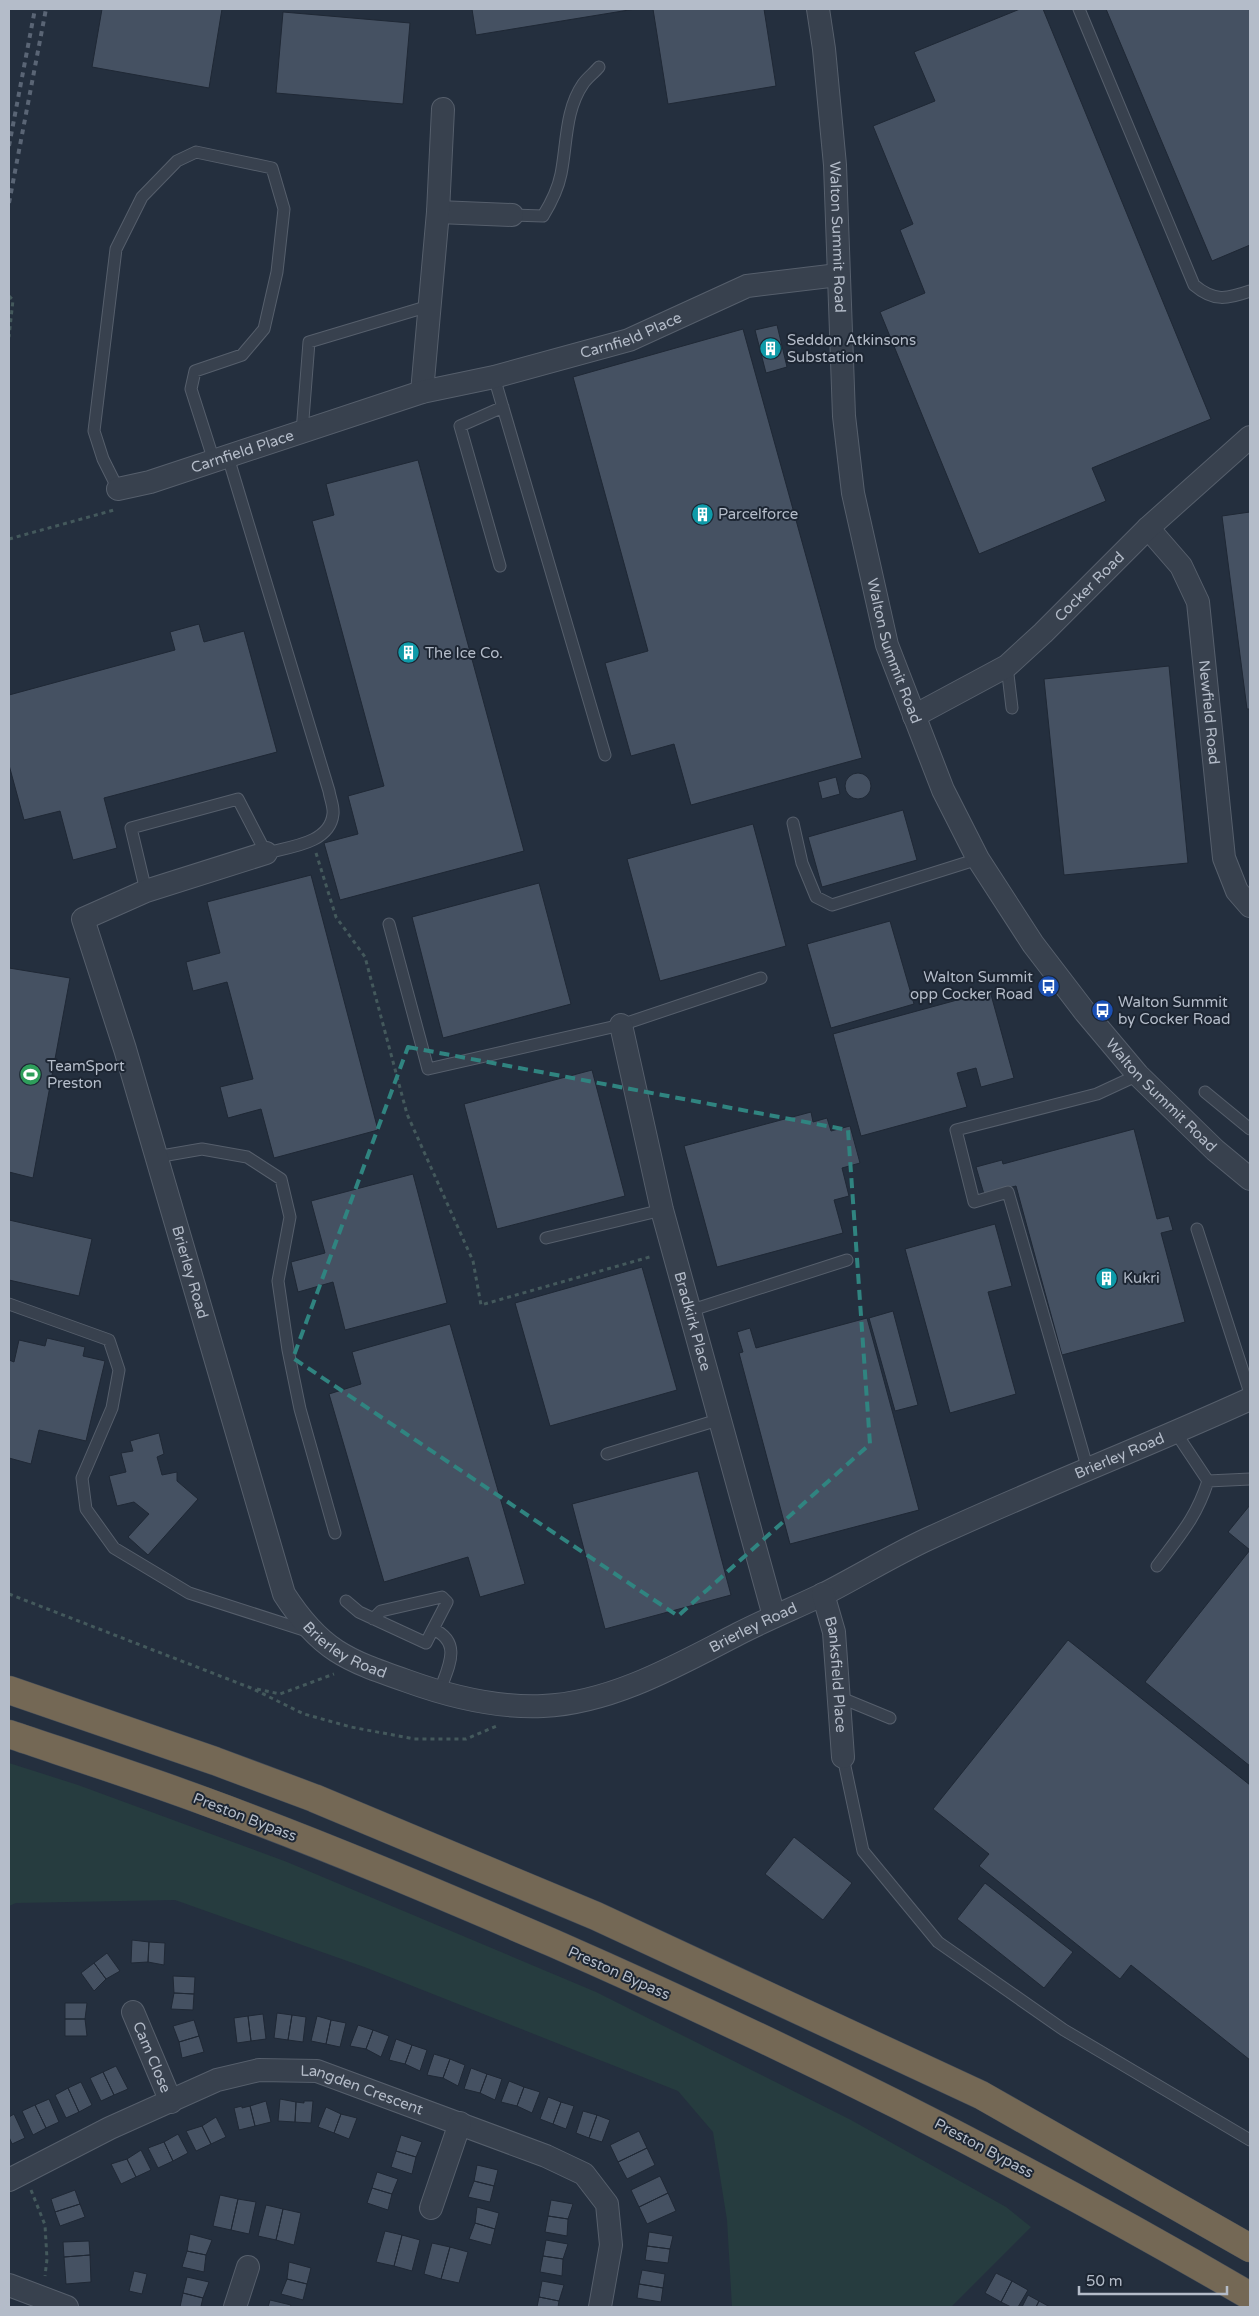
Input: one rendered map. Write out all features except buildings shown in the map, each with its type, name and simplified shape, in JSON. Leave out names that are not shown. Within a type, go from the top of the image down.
[{"type":"highway","points":[[9,1690],[215,1761],[314,1798],[596,1916],[981,2095],[1250,2248]]},
{"type":"highway","name":"Preston Bypass","points":[[9,1734],[200,1799],[298,1837],[429,1890],[661,1990],[892,2100],[1110,2216],[1204,2269]]},
{"type":"highway","points":[[1171,2202],[1250,2231]]},
{"type":"highway","points":[[1204,2269],[1250,2296]]},
{"type":"highway","points":[[1204,2269],[1248,2307]]},
{"type":"street","name":"Walton Summit Road","points":[[818,9],[824,49],[835,165],[844,416],[854,493],[887,645],[943,790],[978,858],[1033,944],[1085,1012],[1138,1075],[1214,1150],[1250,1179]]},
{"type":"street","points":[[422,392],[438,212],[444,109]]},
{"type":"street","points":[[438,212],[512,216]]},
{"type":"street","name":"Carnfield Place","points":[[120,498],[150,482],[422,392],[494,377],[629,340],[747,286],[838,275]]},
{"type":"street","name":"Cocker Road","points":[[914,716],[1007,666],[1148,528],[1250,437]]},
{"type":"street","name":"Newfield Road","points":[[1148,528],[1181,566],[1198,602],[1224,858],[1237,891],[1250,906]]},
{"type":"street","name":"Brierley Road","points":[[266,853],[146,891],[84,919],[125,1048],[284,1594],[300,1619],[324,1644],[358,1664],[439,1692],[512,1706],[546,1706],[584,1700],[653,1678],[774,1616],[823,1594],[928,1539],[1176,1433],[1250,1399]]},
{"type":"street","name":"Bradkirk Place","points":[[621,1025],[662,1210],[774,1616]]},
{"type":"street","name":"Banksfield Place","points":[[823,1594],[834,1632],[843,1757]]},
{"type":"street","name":"Cam Close","points":[[133,2012],[171,2102]]},
{"type":"street","name":"Langden Crescent","points":[[16,2176],[110,2128],[217,2080],[259,2070],[317,2071],[546,2156],[584,2174],[606,2204],[608,2212],[611,2245],[600,2307]]},
{"type":"street","points":[[430,2208],[460,2123]]},
{"type":"street","points":[[235,2307],[248,2267]]},
{"type":"street","points":[[9,2285],[67,2307]]},
{"type":"lane","points":[[1079,9],[1194,285],[1204,294],[1217,298],[1232,297],[1250,291]]},
{"type":"lane","points":[[512,216],[544,216],[554,198],[561,174],[572,107],[583,85],[599,67]]},
{"type":"lane","points":[[120,498],[103,459],[94,431],[116,249],[142,197],[177,161],[196,152],[272,168],[284,209],[277,272],[264,329],[242,355],[195,372],[191,389],[221,459],[329,791],[333,814],[328,829],[312,841],[266,853],[238,799],[131,828],[146,891]]},
{"type":"lane","points":[[302,432],[309,342],[430,306]]},
{"type":"lane","points":[[494,377],[605,755]]},
{"type":"lane","points":[[500,566],[460,426],[503,407]]},
{"type":"lane","points":[[1007,666],[1012,708]]},
{"type":"lane","points":[[793,823],[802,863],[816,898],[832,905],[978,858]]},
{"type":"lane","points":[[389,924],[428,1069],[621,1025],[761,978]]},
{"type":"lane","points":[[1088,1470],[1008,1192],[974,1202],[956,1130],[1097,1094],[1138,1075]]},
{"type":"lane","points":[[1206,1092],[1250,1129]]},
{"type":"lane","points":[[156,1157],[202,1150],[247,1157],[281,1179],[290,1217],[278,1281],[288,1350],[300,1410],[335,1533]]},
{"type":"lane","points":[[546,1238],[662,1210]]},
{"type":"lane","points":[[1197,1229],[1250,1393]]},
{"type":"lane","points":[[689,1311],[847,1260]]},
{"type":"lane","points":[[9,1304],[109,1340],[119,1370],[114,1398],[112,1408],[82,1478],[86,1508],[114,1548],[189,1593],[313,1633]]},
{"type":"lane","points":[[607,1454],[721,1420]]},
{"type":"lane","points":[[1176,1433],[1208,1481]]},
{"type":"lane","points":[[1208,1481],[1250,1479]]},
{"type":"lane","points":[[1157,1566],[1194,1516],[1208,1481]]},
{"type":"lane","points":[[346,1601],[359,1612],[373,1619],[426,1643],[447,1602],[442,1597],[381,1611],[373,1619]]},
{"type":"lane","points":[[433,1629],[446,1637],[450,1642],[451,1658],[439,1692]]},
{"type":"lane","points":[[839,1697],[890,1718]]},
{"type":"lane","points":[[843,1757],[863,1851],[938,1942],[1064,2030],[1250,2140]]},
{"type":"path","points":[[9,296],[13,300],[9,337]]},
{"type":"path","points":[[9,539],[120,498]]},
{"type":"path","points":[[312,841],[336,918],[365,957],[407,1114],[474,1261],[482,1306],[673,1250]]},
{"type":"path","points":[[9,1594],[251,1688],[304,1714],[351,1727],[414,1739],[466,1739],[502,1724]]},
{"type":"path","points":[[251,1688],[280,1694],[294,1691],[358,1664]]},
{"type":"path","points":[[16,2176],[45,2225],[47,2259],[42,2298]]},
{"type":"highlighted area","points":[[408,1047],[848,1130],[870,1444],[678,1616],[293,1358]]},
{"type":"green space","points":[[9,1763],[78,1785],[287,1862],[596,1992],[851,2120],[1006,2207],[1031,2227],[951,2307],[732,2307],[727,2220],[713,2132],[678,2091],[367,1968],[175,1900],[16,1903],[9,1906]]},
{"type":"railway","points":[[9,146],[35,9]]},
{"type":"railway","points":[[9,203],[46,9]]},
{"type":"place","name":"Seddon Atkinsons Substation","points":[[771,349]]},
{"type":"place","name":"Parcelforce","points":[[702,514]]},
{"type":"place","name":"The Ice Co.","points":[[409,653]]},
{"type":"place","name":"Walton Summit opp Cocker Road","points":[[1049,986]]},
{"type":"place","name":"Walton Summit by Cocker Road","points":[[1102,1011]]},
{"type":"place","name":"TeamSport Preston","points":[[31,1075]]},
{"type":"place","name":"Kukri","points":[[1107,1278]]}]
